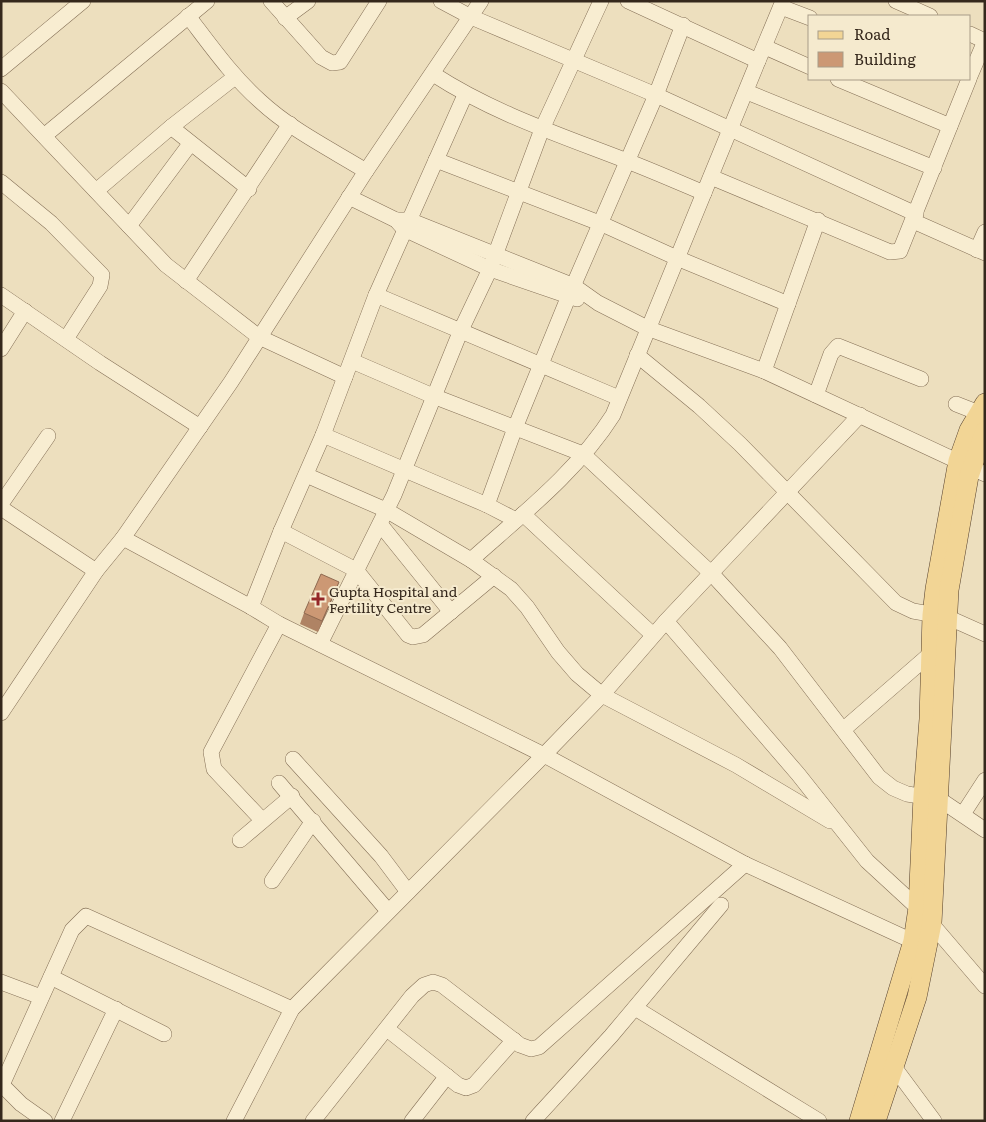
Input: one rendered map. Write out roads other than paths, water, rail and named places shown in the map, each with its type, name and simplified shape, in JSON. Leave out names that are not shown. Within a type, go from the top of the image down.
[{"type":"main road","points":[[859,1121],[920,945],[932,924],[929,719],[931,653],[939,616],[949,590],[983,416]]},
{"type":"main road","points":[[876,1121],[917,997],[920,945],[918,908],[946,640],[939,616]]},
{"type":"street","points":[[1,69],[82,1]]},
{"type":"street","points":[[44,136],[207,1]]},
{"type":"street","points":[[271,1],[321,57],[332,63],[340,62],[378,1]]},
{"type":"street","points":[[285,18],[308,1]]},
{"type":"street","points":[[441,1],[471,17],[656,95],[914,217],[981,251],[985,232]]},
{"type":"street","points":[[2,710],[96,571],[123,538],[200,427],[366,171],[481,1]]},
{"type":"street","points":[[320,644],[383,517],[404,470],[461,330],[490,269],[542,129],[600,1]]},
{"type":"street","points":[[628,1],[683,25],[762,54],[808,66]]},
{"type":"street","points":[[896,1],[928,15]]},
{"type":"street","points":[[471,560],[519,517],[583,454],[603,431],[612,415],[782,4],[808,17]]},
{"type":"street","points":[[188,16],[235,76],[261,102],[290,124],[366,171]]},
{"type":"street","points":[[487,505],[515,428],[656,95],[683,25]]},
{"type":"street","points":[[971,34],[985,41],[971,69]]},
{"type":"street","points":[[433,74],[465,95],[542,129],[628,161],[704,193]]},
{"type":"street","points":[[96,191],[171,127],[235,76]]},
{"type":"street","points":[[840,80],[950,126]]},
{"type":"street","points":[[711,177],[818,220],[890,252],[900,251],[934,168],[966,80]]},
{"type":"street","points":[[1,91],[166,265],[259,337],[345,378]]},
{"type":"street","points":[[746,92],[934,168]]},
{"type":"street","points":[[251,607],[323,435],[403,223],[436,160],[465,95]]},
{"type":"street","points":[[186,281],[249,189],[290,124]]},
{"type":"street","points":[[171,127],[249,189]]},
{"type":"street","points":[[129,226],[190,144]]},
{"type":"street","points":[[436,160],[602,224],[677,258],[788,304]]},
{"type":"street","points":[[1,182],[51,223],[102,275],[100,286],[66,339]]},
{"type":"street","points":[[349,197],[490,269],[571,292]]},
{"type":"street","points":[[764,372],[818,220]]},
{"type":"street","points":[[403,223],[496,253],[571,292],[648,328],[764,372],[972,467]]},
{"type":"street","points":[[1,294],[100,364],[200,427]]},
{"type":"street","points":[[376,296],[461,330],[619,398]]},
{"type":"street","points":[[1,349],[25,311]]},
{"type":"street","points":[[816,395],[831,354],[838,346],[921,379]]},
{"type":"street","points":[[637,355],[699,406],[740,444],[896,603],[913,611],[939,616],[983,629]]},
{"type":"street","points":[[352,361],[433,396],[583,454],[712,574],[780,648],[879,777],[893,788],[907,794],[931,798],[963,814],[985,830]]},
{"type":"street","points":[[956,404],[983,416]]},
{"type":"street","points":[[234,1121],[292,1009],[602,695],[653,634],[712,574],[860,415]]},
{"type":"street","points":[[323,435],[519,517],[653,634]]},
{"type":"street","points":[[1,504],[48,436]]},
{"type":"street","points":[[306,475],[383,517],[471,560],[494,576],[511,589],[527,607],[558,652],[577,674],[602,695],[736,764],[838,826]]},
{"type":"street","points":[[1,508],[96,571]]},
{"type":"street","points":[[383,517],[451,612]]},
{"type":"street","points":[[281,532],[356,570],[408,635],[413,638],[423,635],[494,576]]},
{"type":"street","points":[[123,538],[251,607],[278,624],[544,755],[745,864],[920,945]]},
{"type":"street","points":[[666,621],[798,774],[867,861],[918,908],[985,986]]},
{"type":"street","points":[[262,820],[214,769],[212,752],[278,624]]},
{"type":"street","points":[[844,729],[946,640]]},
{"type":"street","points":[[293,759],[381,856],[408,892]]},
{"type":"street","points":[[963,814],[985,780]]},
{"type":"street","points":[[279,783],[388,911]]},
{"type":"street","points":[[240,840],[292,796]]},
{"type":"street","points":[[272,881],[313,821]]},
{"type":"street","points":[[313,1121],[412,996],[424,985],[433,982],[442,985],[514,1040],[531,1050],[539,1047],[745,864]]},
{"type":"street","points":[[533,1121],[635,1008],[722,905]]},
{"type":"street","points":[[40,1119],[21,1104],[2,1084],[72,930],[86,916],[292,1009]]},
{"type":"street","points":[[51,977],[164,1034]]},
{"type":"street","points":[[1,982],[41,997]]},
{"type":"street","points":[[635,1008],[808,1118]]},
{"type":"street","points":[[62,1121],[116,1009]]},
{"type":"street","points":[[387,1028],[447,1076],[466,1088],[474,1085],[514,1040]]},
{"type":"street","points":[[894,1067],[934,1121]]},
{"type":"street","points":[[412,1121],[447,1076]]},
{"type":"place","name":"Gupta Hospital and Fertility Centre","points":[[318,599]]}]
